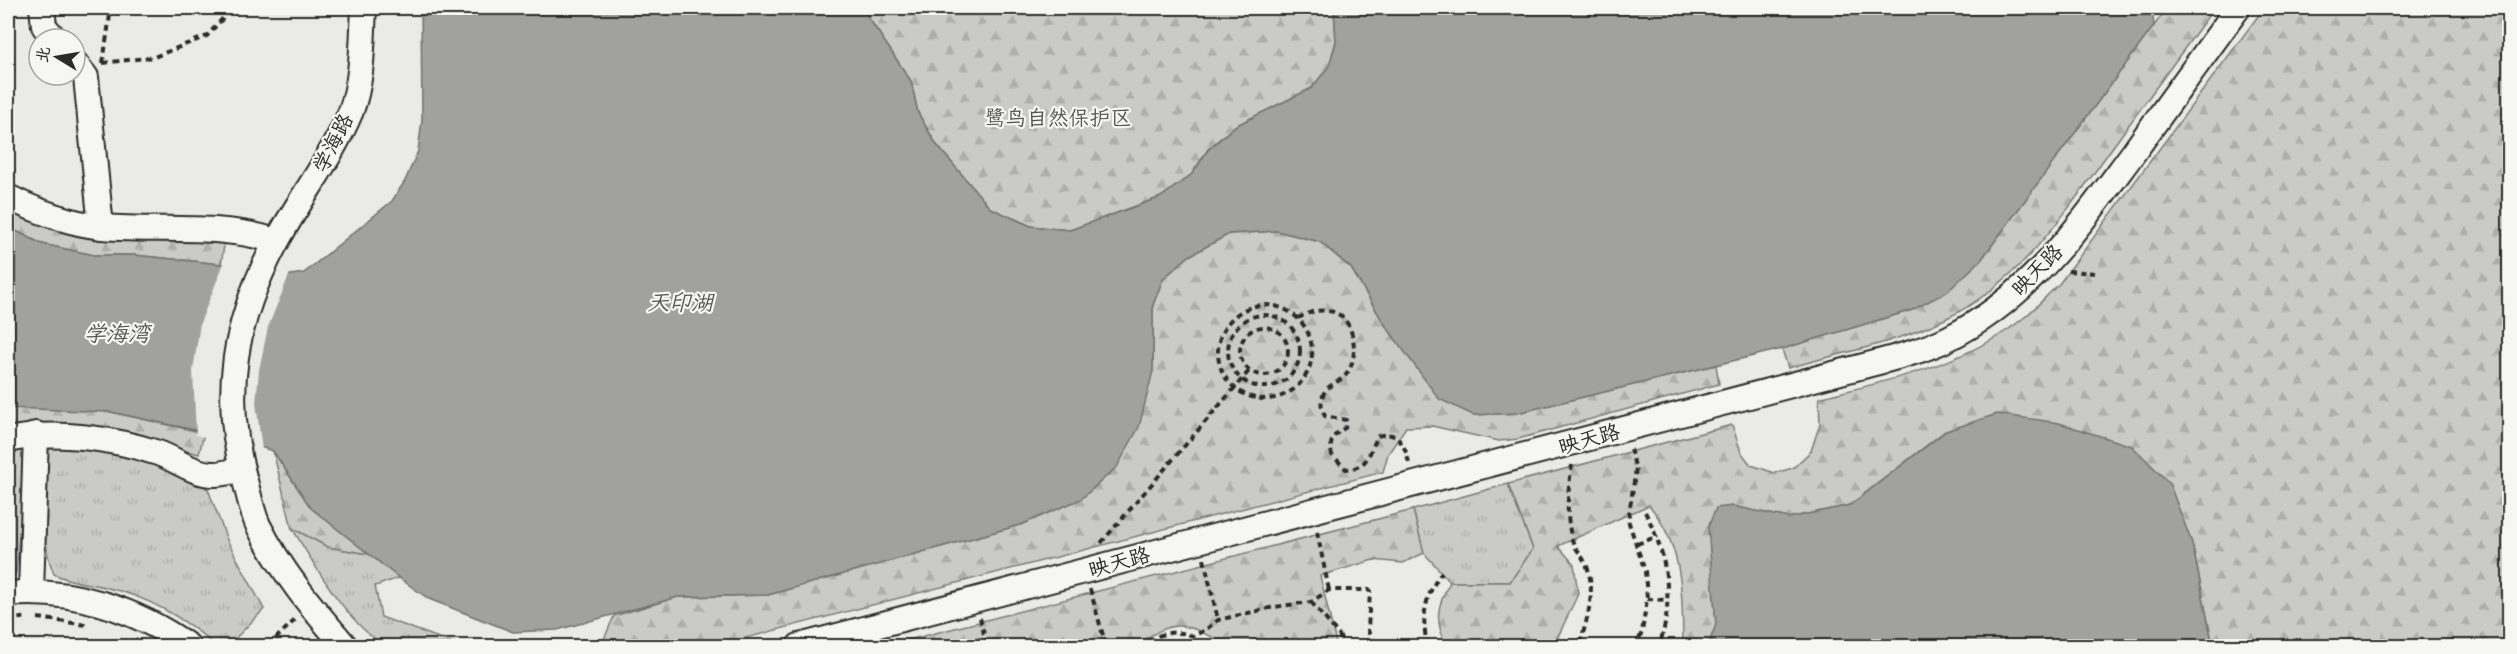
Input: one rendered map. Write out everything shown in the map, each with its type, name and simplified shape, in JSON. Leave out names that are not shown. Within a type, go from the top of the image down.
[{"type":"street","points":[[42,8],[45,27]]},
{"type":"street","name":"学海路","points":[[240,461],[231,393],[236,353],[255,284],[276,241],[328,157],[351,109],[361,68],[364,8]]},
{"type":"street","name":"映天路","points":[[799,646],[1916,351],[1950,337],[2003,303],[2043,269],[2084,220],[2238,8]]},
{"type":"street","points":[[88,68],[101,227]]},
{"type":"street","points":[[8,196],[49,214],[101,227],[203,228],[249,233],[276,241]]},
{"type":"street","points":[[36,434],[19,593],[68,595],[110,606],[142,618],[188,646]]},
{"type":"street","points":[[8,440],[36,434],[113,442],[159,454],[198,471],[214,475],[240,461],[257,522],[283,570],[345,646]]},
{"type":"path","points":[[88,68],[111,8]]},
{"type":"path","points":[[88,68],[154,57],[207,36],[232,8]]},
{"type":"path","points":[[2061,272],[2096,273]]},
{"type":"path","points":[[1256,306],[1278,307],[1298,318],[1307,332],[1312,347],[1311,363],[1304,378],[1293,390],[1279,398],[1263,400],[1247,396],[1233,387],[1224,376],[1218,362],[1218,347],[1222,332],[1230,320],[1242,310],[1256,306]]},
{"type":"path","points":[[1298,318],[1318,310],[1333,311],[1343,317],[1353,339],[1351,366],[1347,375],[1326,390],[1321,403],[1325,416],[1346,420],[1345,428],[1334,435],[1330,442],[1332,455],[1346,469],[1353,469],[1368,460],[1378,436],[1394,435],[1404,444],[1412,472]]},
{"type":"path","points":[[1257,316],[1270,316],[1283,320],[1293,329],[1299,340],[1300,353],[1297,366],[1289,377],[1278,384],[1265,387],[1253,385],[1241,379],[1233,369],[1229,356],[1230,343],[1235,330],[1245,321],[1257,316]]},
{"type":"path","points":[[1265,327],[1275,329],[1287,344],[1288,355],[1285,364],[1268,376],[1249,371],[1242,363],[1241,343],[1255,329],[1265,327]]},
{"type":"path","points":[[1097,548],[1249,371]]},
{"type":"path","points":[[1629,443],[1636,469],[1628,520],[1645,571],[1647,598],[1642,632],[1636,646]]},
{"type":"path","points":[[1573,458],[1568,490],[1568,518],[1572,541],[1586,565],[1591,588],[1588,620],[1579,646]]},
{"type":"path","points":[[1645,512],[1658,536],[1666,568],[1668,600],[1659,646]]},
{"type":"path","points":[[1316,526],[1329,590]]},
{"type":"path","points":[[1637,543],[1658,536]]},
{"type":"path","points":[[1203,555],[1218,620]]},
{"type":"path","points":[[1428,646],[1423,621],[1426,600],[1432,585],[1442,572]]},
{"type":"path","points":[[1089,585],[1106,646],[1113,646]]},
{"type":"path","points":[[1139,646],[1148,639],[1162,634],[1183,632],[1193,636],[1204,632],[1218,620],[1274,607],[1311,602],[1329,590],[1350,588],[1370,590],[1368,630],[1373,646]]},
{"type":"path","points":[[1647,598],[1668,600]]},
{"type":"path","points":[[1311,602],[1339,635],[1344,646]]},
{"type":"path","points":[[979,615],[987,646]]},
{"type":"path","points":[[8,620],[28,616],[92,626]]},
{"type":"path","points":[[268,646],[277,638]]},
{"type":"path","points":[[955,646],[985,638]]},
{"type":"green space","name":"鹭鸟自然保护区","points":[[862,8],[1334,8],[1336,41],[1329,66],[1312,88],[1235,126],[1208,149],[1192,174],[1161,197],[1070,230],[1031,226],[990,208],[936,144],[918,113],[911,81]]},
{"type":"green space","points":[[2167,8],[2214,8],[2077,197],[2018,266],[1972,304],[1927,327],[1888,341],[1788,368],[1782,349],[1912,310],[1981,260]]},
{"type":"green space","points":[[2264,8],[2509,8],[2509,646],[2213,646],[2192,543],[1945,431],[1850,505],[1789,518],[1732,506],[1714,579],[1716,625],[1708,646],[1681,646],[1683,641],[1682,604],[1678,569],[1669,536],[1649,505],[1558,546],[1574,564],[1578,594],[1556,641],[1551,646],[1446,646],[1440,629],[1439,614],[1442,599],[1450,582],[1510,582],[1533,549],[1508,484],[1732,425],[1741,452],[1751,465],[1775,473],[1793,468],[1811,451],[1820,424],[1819,398],[1901,377],[1954,358],[2004,333],[2026,316],[2059,284]]},
{"type":"green space","points":[[8,202],[225,240],[221,264],[134,255],[94,255],[42,244],[8,227]]},
{"type":"green space","points":[[1277,231],[1320,242],[1351,268],[1385,325],[1473,415],[1517,413],[1716,365],[1719,384],[1518,439],[1499,441],[1432,426],[1406,427],[1388,454],[1383,472],[715,646],[601,646],[614,616],[678,597],[768,595],[1023,524],[1153,371],[1153,305],[1163,279],[1189,256],[1229,234]]},
{"type":"green space","points":[[8,408],[111,412],[204,433],[199,454],[124,435],[8,432]]},
{"type":"green space","points":[[49,440],[111,445],[191,478],[208,489],[227,540],[264,609],[228,646],[216,646],[179,618],[152,603],[123,592],[54,574],[45,542],[42,508]]},
{"type":"green space","points":[[8,445],[24,447],[26,456],[16,571],[13,578],[8,578]]},
{"type":"green space","points":[[273,451],[311,508],[369,554],[328,547],[292,528]]},
{"type":"green space","points":[[1508,484],[1533,549],[1510,582],[1450,582],[1424,553],[1413,510]]},
{"type":"green space","points":[[1413,510],[1424,553],[1403,563],[1373,560],[1320,576],[1336,643],[1330,646],[1318,647],[1278,639],[1229,641],[1189,627],[1177,626],[1134,643],[1107,643],[1098,646],[885,646]]},
{"type":"green space","points":[[292,528],[328,547],[369,554],[399,578],[375,586],[381,617],[461,646],[393,647],[373,638],[346,610]]},
{"type":"water","name":"天印湖","points":[[421,8],[862,8],[911,81],[918,113],[936,144],[990,208],[1031,226],[1070,230],[1161,197],[1192,174],[1208,150],[1235,126],[1312,88],[1329,66],[1336,42],[1334,8],[2152,8],[2154,26],[1981,260],[1947,292],[1912,310],[1782,349],[1517,413],[1473,415],[1439,399],[1385,325],[1351,268],[1320,242],[1277,231],[1229,234],[1189,256],[1163,279],[1153,305],[1153,371],[1139,427],[1117,467],[1081,499],[1023,524],[768,595],[678,597],[557,630],[513,632],[429,599],[399,578],[311,508],[273,451],[227,437],[111,412],[8,408],[8,227],[42,244],[94,255],[134,255],[221,264],[284,276],[304,273],[392,201],[405,181],[418,151],[422,120]]},
{"type":"water","points":[[1997,414],[2059,423],[2132,446],[2169,483],[2192,543],[2213,646],[1708,646],[1716,625],[1708,527],[1716,508],[1732,506],[1789,518],[1850,505],[1946,431]]},
{"type":"pier","points":[[224,263],[290,273],[268,327],[259,370],[256,403],[262,450],[196,435],[193,371],[200,323]]},
{"type":"water label","name":"学海湾","points":[[117,333]]}]
